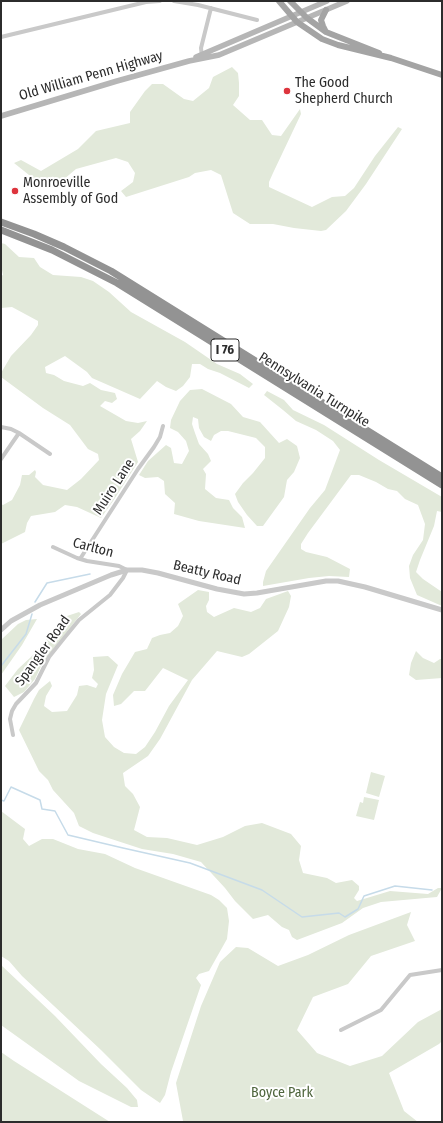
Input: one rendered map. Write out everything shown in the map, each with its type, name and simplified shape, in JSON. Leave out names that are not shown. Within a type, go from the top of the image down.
[{"type":"highway","name":"Pennsylvania Turnpike","points":[[1,222],[64,247],[111,271],[442,477]]},
{"type":"highway","name":"Pennsylvania Turnpike","points":[[1,230],[52,250],[117,283],[442,485]]},
{"type":"main road","points":[[279,1],[297,22],[322,39],[338,45],[391,58]]},
{"type":"main road","points":[[290,1],[306,18],[326,32],[391,58],[442,75]]},
{"type":"main road","name":"Old William Penn Highway","points":[[1,116],[117,80],[202,57],[327,1]]},
{"type":"main road","name":"Old William Penn Highway","points":[[202,57],[219,55],[347,1]]},
{"type":"main road","points":[[326,10],[321,20],[322,26],[326,32]]},
{"type":"street","points":[[1,37],[146,2],[160,1]]},
{"type":"street","points":[[174,1],[211,8],[257,20]]},
{"type":"street","points":[[202,57],[202,40],[211,8]]},
{"type":"street","name":"Muiro Lane","points":[[80,559],[134,475],[154,447],[160,437],[163,426]]},
{"type":"street","points":[[1,427],[11,429],[19,433],[50,454]]},
{"type":"street","points":[[1,459],[19,433]]},
{"type":"street","name":"Carlton","points":[[54,547],[80,559],[119,566],[127,570]]},
{"type":"street","name":"Beatty Road","points":[[1,630],[11,621],[40,605],[111,575],[127,570],[142,570],[158,573],[217,589],[244,594],[326,581],[338,581],[365,587],[442,610]]},
{"type":"street","name":"Spangler Road","points":[[13,735],[10,719],[16,704],[36,683],[49,657],[65,637],[80,620],[110,595],[124,578],[127,570]]},
{"type":"street","points":[[341,1030],[381,1010],[410,975],[442,970]]},
{"type":"green space","points":[[232,67],[238,73],[239,83],[239,96],[233,105],[250,120],[262,120],[272,135],[281,136],[300,109],[301,114],[269,182],[269,187],[312,207],[332,197],[345,196],[354,188],[375,156],[398,127],[402,129],[366,184],[346,211],[326,230],[321,231],[294,228],[273,224],[250,224],[233,213],[221,175],[211,170],[195,173],[189,177],[126,197],[121,191],[133,182],[135,173],[128,162],[116,158],[76,169],[63,180],[52,185],[34,179],[14,163],[21,160],[41,171],[78,149],[96,131],[130,123],[130,112],[152,84],[163,84],[184,99],[193,101],[209,88],[213,77]]},
{"type":"green space","points":[[1,243],[5,244],[19,257],[34,258],[40,267],[53,275],[81,277],[93,281],[109,292],[131,312],[185,342],[217,364],[240,374],[253,384],[249,388],[200,364],[192,364],[190,377],[183,386],[176,391],[157,381],[140,399],[92,378],[87,372],[65,356],[45,367],[46,373],[54,375],[64,381],[83,386],[90,383],[101,390],[115,393],[117,399],[112,403],[105,401],[100,406],[126,421],[138,423],[147,421],[140,431],[131,439],[138,462],[101,518],[77,507],[65,505],[55,512],[31,516],[27,523],[25,532],[1,544],[1,504],[3,505],[12,500],[20,485],[22,475],[29,475],[35,470],[35,477],[43,485],[67,490],[81,479],[99,460],[98,454],[88,449],[70,425],[43,408],[1,377],[1,373],[11,356],[31,335],[38,325],[38,321],[12,307],[1,308],[1,276],[3,275],[1,265]]},
{"type":"green space","points":[[202,389],[231,404],[243,417],[260,422],[279,443],[287,439],[297,446],[300,458],[294,472],[287,480],[284,497],[263,526],[257,526],[247,515],[238,502],[235,494],[265,458],[265,447],[256,438],[228,431],[221,431],[214,435],[211,441],[204,437],[199,428],[198,419],[193,417],[192,424],[199,444],[208,454],[211,461],[203,469],[206,474],[205,489],[216,498],[229,500],[233,508],[242,517],[245,528],[199,521],[174,514],[175,503],[165,494],[164,481],[158,477],[145,478],[139,475],[148,461],[166,445],[171,448],[174,463],[182,464],[189,451],[186,441],[178,432],[170,428],[171,420],[180,401],[190,390]]},
{"type":"green space","points":[[267,391],[284,400],[293,410],[324,425],[379,460],[442,497],[442,512],[437,511],[434,526],[416,572],[423,579],[442,592],[442,606],[417,595],[410,578],[409,566],[413,555],[423,540],[425,524],[418,505],[405,499],[397,491],[388,489],[359,475],[351,475],[301,544],[301,549],[306,552],[327,557],[350,569],[349,577],[329,576],[309,578],[263,586],[266,571],[310,508],[325,490],[340,450],[333,441],[316,430],[296,421],[264,395]]},
{"type":"green space","points":[[198,590],[209,592],[209,600],[206,606],[207,612],[214,617],[234,608],[251,612],[260,608],[266,599],[288,591],[291,596],[289,607],[278,631],[249,654],[242,657],[217,651],[192,680],[160,739],[148,756],[123,773],[125,786],[133,794],[140,807],[134,830],[147,837],[167,838],[197,845],[223,837],[245,826],[262,823],[291,834],[301,846],[299,860],[303,873],[327,878],[336,883],[352,880],[359,886],[359,890],[354,898],[357,901],[390,891],[428,894],[438,888],[442,888],[437,897],[381,902],[363,908],[342,923],[297,940],[292,937],[289,930],[282,927],[268,915],[253,919],[201,862],[173,854],[142,849],[93,833],[79,826],[74,813],[53,790],[48,780],[39,771],[19,730],[34,699],[39,690],[50,681],[52,686],[46,696],[44,706],[52,712],[67,711],[77,695],[79,686],[87,685],[96,688],[98,684],[92,678],[94,670],[93,657],[108,656],[118,665],[106,694],[102,720],[105,737],[114,747],[124,753],[136,754],[145,747],[169,706],[188,680],[163,668],[145,691],[134,691],[121,704],[114,706],[113,695],[122,674],[135,652],[147,649],[152,638],[170,633],[178,626],[183,616],[178,604]]},
{"type":"green space","points":[[79,612],[81,614],[43,662],[35,679],[24,692],[14,697],[5,686],[18,669],[32,656],[67,616]]},
{"type":"green space","points":[[37,619],[22,645],[1,675],[1,640],[18,624],[26,620]]},
{"type":"green space","points":[[416,651],[423,658],[434,663],[442,659],[442,678],[416,680],[409,675],[411,663]]},
{"type":"green space","points":[[371,772],[385,776],[379,797],[366,793]]},
{"type":"green space","points":[[364,797],[379,800],[374,820],[356,816],[360,802],[363,803]]},
{"type":"green space","points":[[1,811],[25,829],[23,839],[29,846],[42,839],[53,839],[78,849],[105,854],[135,868],[211,895],[227,908],[229,921],[227,939],[209,971],[199,974],[196,978],[201,985],[171,1072],[165,1095],[160,1103],[141,1090],[101,1050],[22,976],[9,961],[1,956]]},
{"type":"green space","name":"Boyce Park","points":[[411,912],[407,925],[415,941],[371,956],[348,984],[313,997],[297,1030],[317,1053],[350,1066],[382,1056],[418,1022],[442,1009],[442,1041],[389,1073],[404,1111],[418,1122],[183,1121],[176,1083],[201,1006],[220,962],[236,947],[248,948],[278,966],[308,955],[349,935]]},
{"type":"green space","points":[[1,965],[55,1016],[101,1064],[127,1088],[137,1100],[138,1107],[131,1107],[79,1081],[1,1025]]},
{"type":"green space","points":[[1,1052],[14,1061],[110,1122],[1,1122]]},
{"type":"waterway","points":[[35,602],[47,583],[90,574]]},
{"type":"waterway","points":[[1,666],[26,634],[32,614]]},
{"type":"waterway","points":[[1,800],[4,801],[11,787],[40,800],[42,809],[55,811],[68,835],[190,863],[262,890],[302,917],[339,913],[345,917],[358,909],[364,896],[395,886],[432,890]]},
{"type":"place","name":"The Good Shepherd Church","points":[[287,91]]},
{"type":"place","name":"Monroeville Assembly of God","points":[[15,191]]}]
